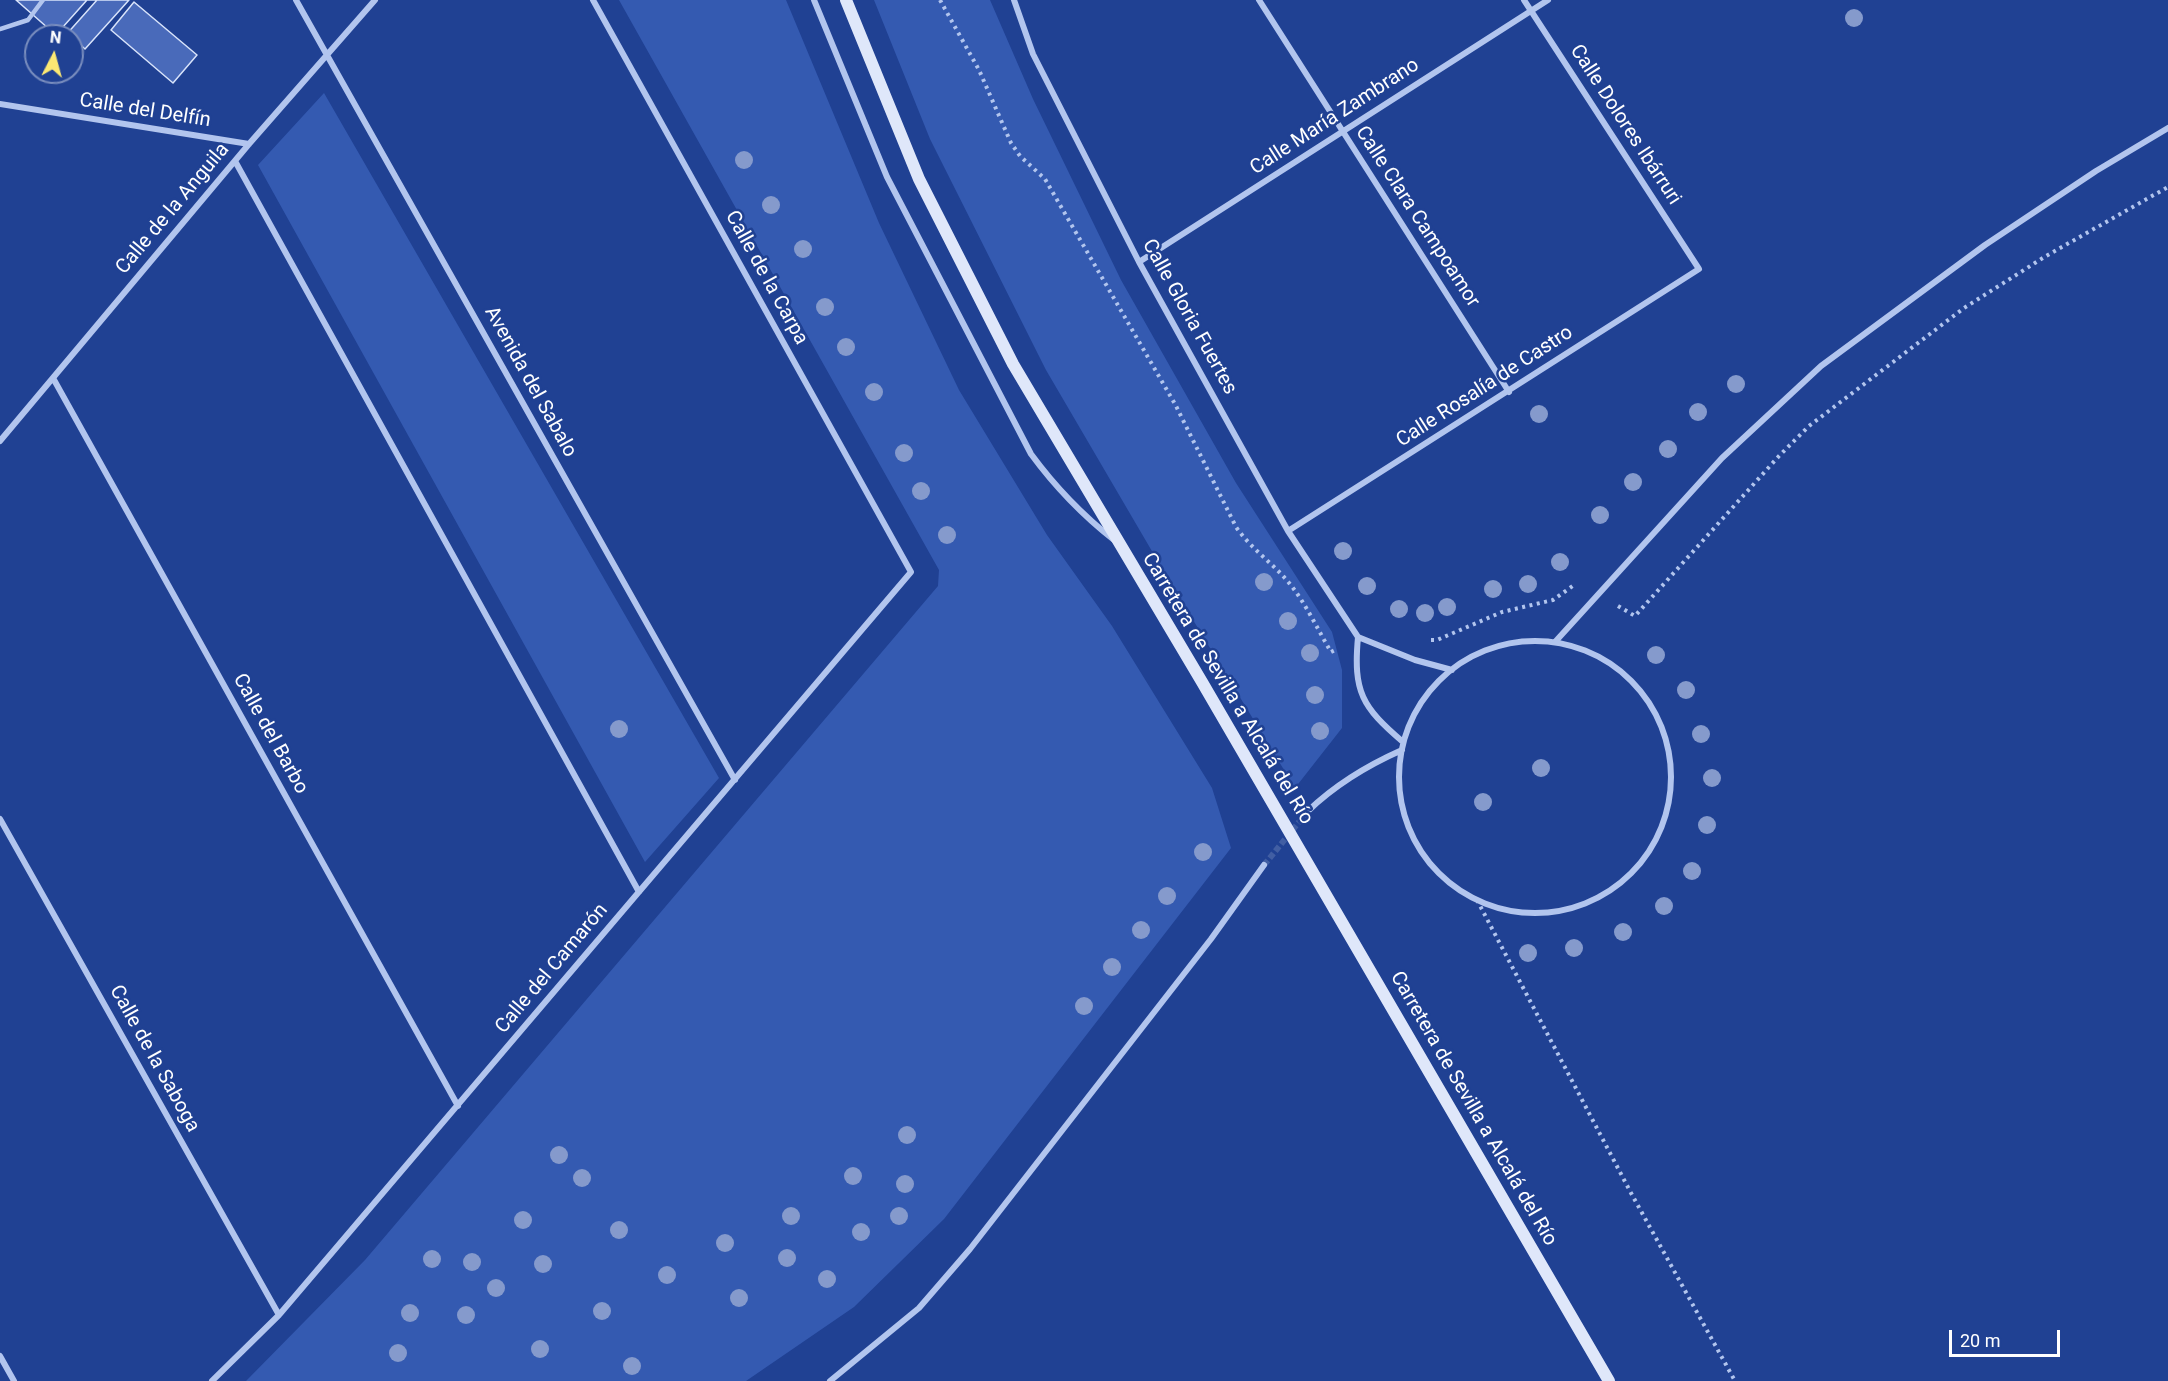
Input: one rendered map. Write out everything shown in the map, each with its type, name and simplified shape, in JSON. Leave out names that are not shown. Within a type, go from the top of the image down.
[{"type":"main road","name":"Carretera de Sevilla a Alcalá del Río","points":[[846,0],[919,179],[961,266],[1013,364],[1202,682],[1609,1381]]},
{"type":"street","name":"Avenida del Sabalo","points":[[296,0],[735,780]]},
{"type":"street","name":"Calle de la Anguila","points":[[0,441],[249,144],[375,0]]},
{"type":"street","name":"Calle de la Carpa","points":[[592,0],[911,572]]},
{"type":"street","points":[[814,0],[887,177],[925,255],[1031,454],[1053,484],[1079,512],[1117,542]]},
{"type":"street","name":"Calle Gloria Fuertes","points":[[1014,0],[1037,63],[1139,262],[1288,531],[1358,637]]},
{"type":"street","name":"Calle Clara Campoamor","points":[[1258,0],[1509,392]]},
{"type":"street","name":"Calle Dolores Ibárruri","points":[[1524,0],[1699,269]]},
{"type":"street","name":"Calle María Zambrano","points":[[1139,262],[1548,0]]},
{"type":"street","name":"Calle del Delfín","points":[[0,104],[249,144]]},
{"type":"street","points":[[1554,642],[1722,458],[1821,366],[1985,245],[2096,171],[2168,128]]},
{"type":"street","points":[[235,161],[639,892]]},
{"type":"street","name":"Calle Rosalía de Castro","points":[[1288,531],[1699,269]]},
{"type":"street","name":"Calle del Barbo","points":[[53,378],[458,1106]]},
{"type":"street","name":"Calle del Camarón","points":[[212,1381],[279,1315],[911,572]]},
{"type":"street","points":[[1403,742],[1373,716],[1363,697],[1356,666],[1358,637],[1415,660],[1452,669]]},
{"type":"street","points":[[1554,642],[1596,655],[1631,680],[1657,715],[1670,757],[1670,800],[1656,841],[1650,850],[1630,876],[1594,901],[1553,913],[1509,911],[1465,895],[1429,865],[1406,824],[1397,778],[1401,750],[1405,732],[1428,690],[1464,660],[1507,643],[1554,642]]},
{"type":"street","points":[[1308,811],[1345,779],[1401,750]]},
{"type":"street","name":"Calle de la Saboga","points":[[0,819],[279,1315]]},
{"type":"street","points":[[830,1381],[919,1308],[970,1249],[1204,948],[1264,865]]},
{"type":"street","points":[[0,1356],[14,1381]]},
{"type":"lane","points":[[0,29],[28,20],[43,0]]},
{"type":"path","points":[[940,0],[979,70],[1011,143],[1020,156],[1045,179],[1175,405],[1236,527],[1249,546],[1275,567],[1291,586],[1331,652],[1358,637]]},
{"type":"path","points":[[1426,640],[1437,640],[1502,612],[1553,600],[1578,582],[1635,616],[1779,456],[1809,426],[1964,308],[2046,256],[2168,187]]},
{"type":"path","points":[[1477,900],[1631,1193],[1735,1381]]},
{"type":"shaded area","points":[[619,0],[786,0],[879,223],[959,390],[1047,535],[1112,626],[1212,788],[1231,848],[944,1219],[854,1307],[746,1381],[246,1381],[365,1260],[938,586],[939,570]]},
{"type":"shaded area","points":[[874,0],[990,0],[1033,99],[1121,280],[1236,483],[1332,632],[1342,670],[1342,728],[1295,788],[1170,582],[1046,370],[930,139]]},
{"type":"shaded area","points":[[324,93],[719,778],[645,862],[258,165]]},
{"type":"building","points":[[16,0],[97,0],[76,24],[43,24]]},
{"type":"building","points":[[87,0],[129,0],[85,49],[84,24],[66,24]]},
{"type":"building","points":[[134,2],[197,55],[173,83],[111,30]]},
{"type":"tunnel","points":[[1264,865],[1308,811]]}]
